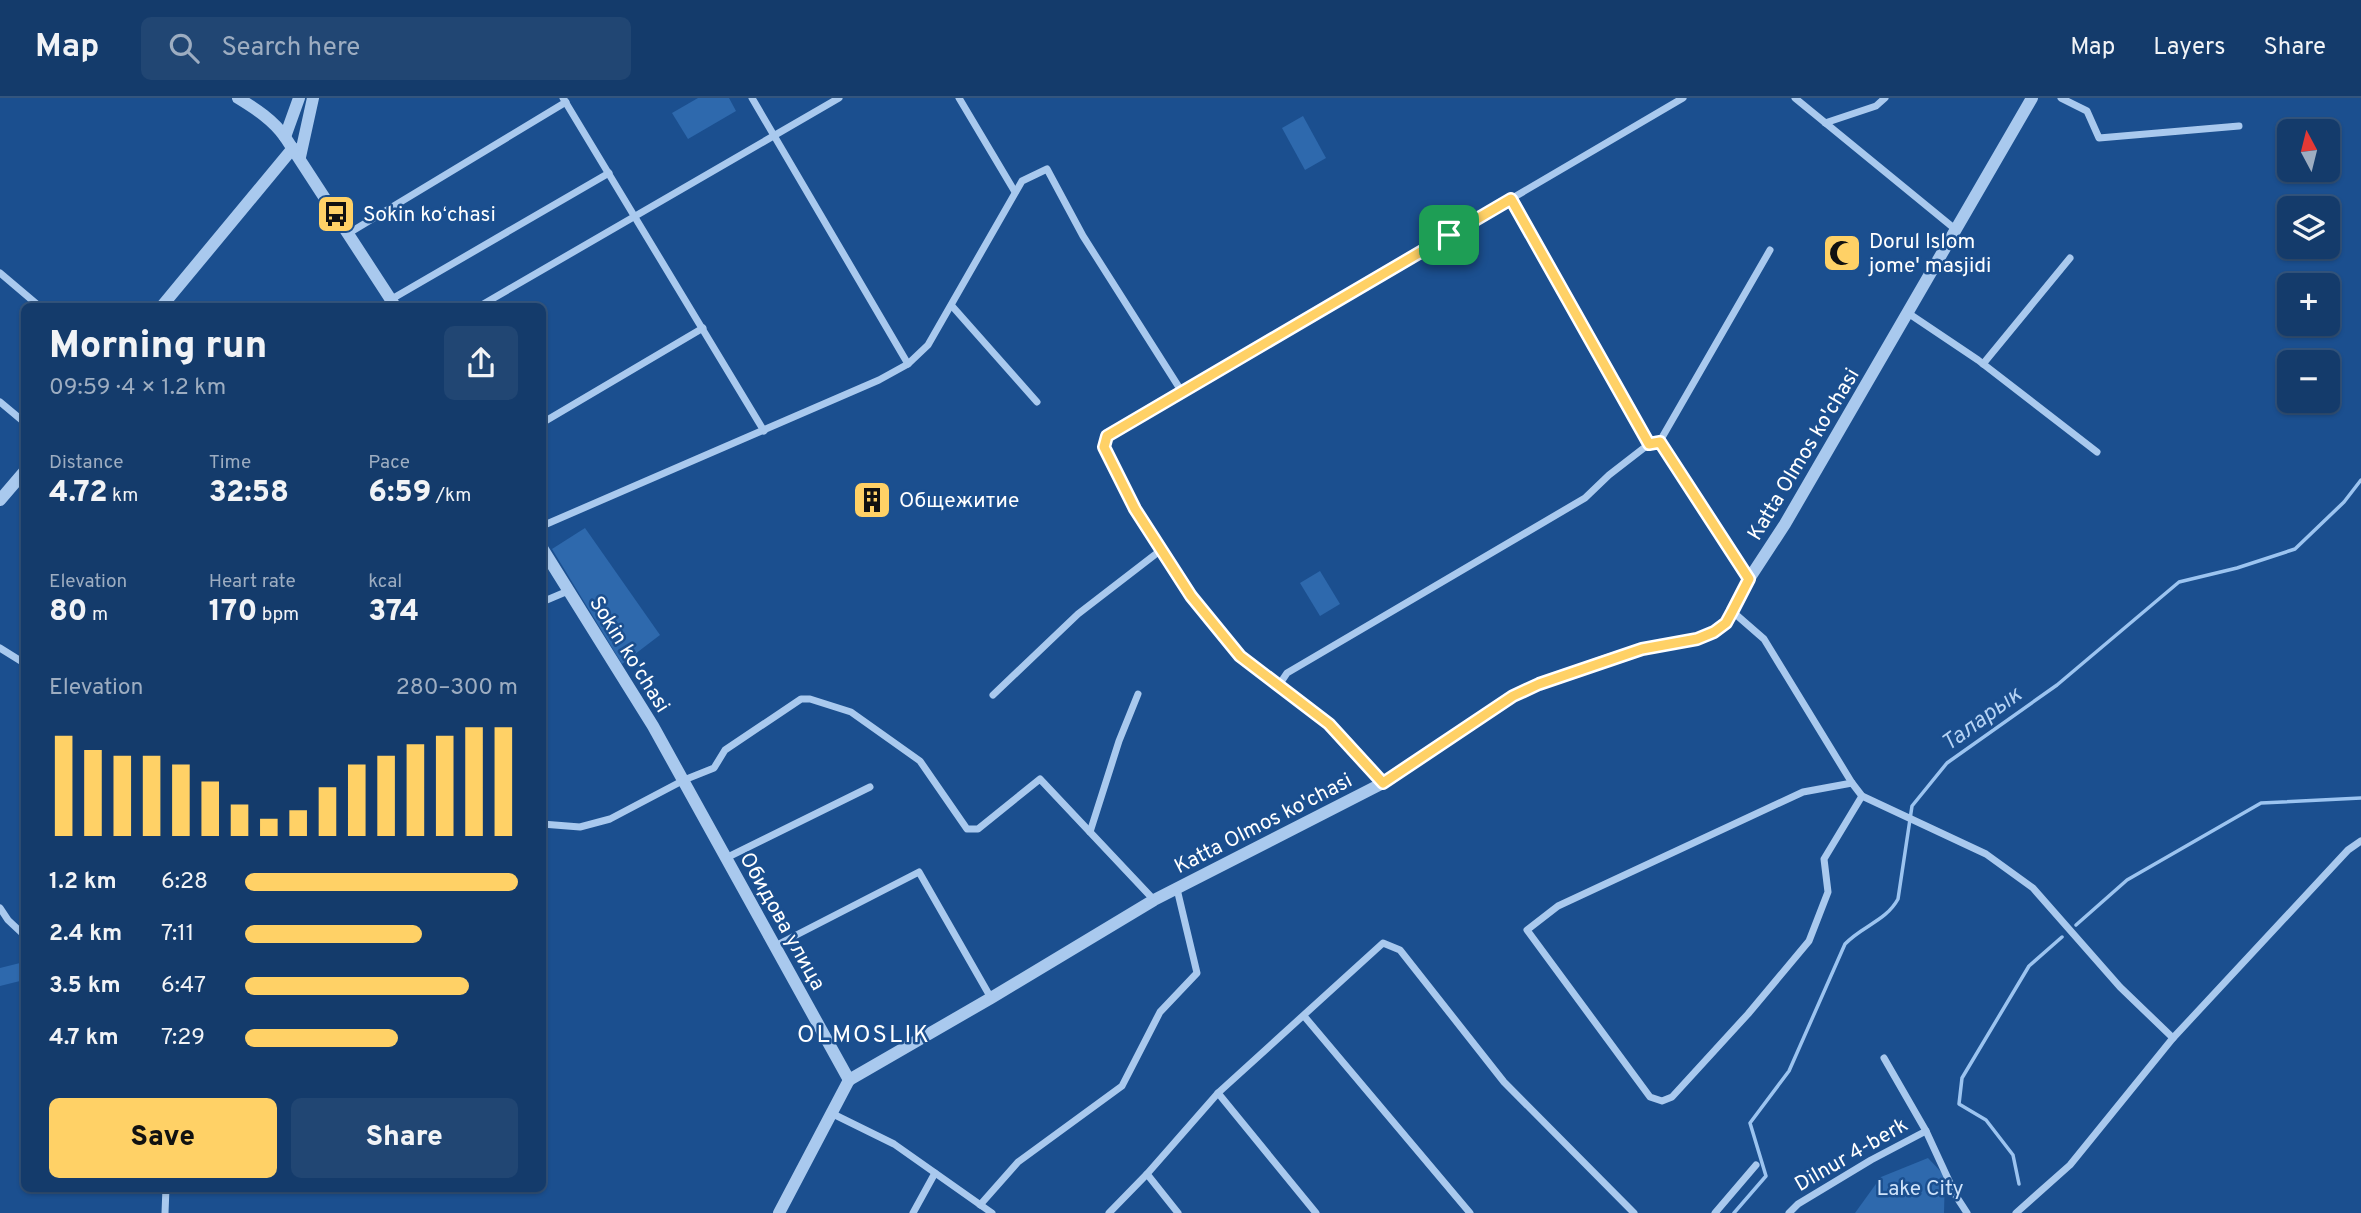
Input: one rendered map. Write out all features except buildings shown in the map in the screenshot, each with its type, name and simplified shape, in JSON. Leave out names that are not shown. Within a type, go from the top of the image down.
[{"type":"street","points":[[238,98],[255,108],[278,128],[293,147],[393,303],[608,173]]},
{"type":"street","points":[[293,147],[299,98]]},
{"type":"street","points":[[164,303],[293,147],[313,98]]},
{"type":"street","points":[[752,98],[908,364]]},
{"type":"street","points":[[485,303],[839,98]]},
{"type":"street","points":[[959,98],[1015,192]]},
{"type":"street","points":[[1383,783],[1329,724],[1240,656],[1191,596],[1135,509],[1104,447],[1107,436],[1683,98]]},
{"type":"street","points":[[1795,98],[1955,229]]},
{"type":"street","points":[[1825,123],[1876,106],[1885,98]]},
{"type":"street","name":"Katta Olmos ko'chasi","points":[[849,1080],[1154,900],[1383,783],[1513,696],[1539,684],[1642,649],[1697,639],[1726,623],[1749,579],[1786,524],[2032,98]]},
{"type":"street","points":[[2061,98],[2087,111],[2099,138],[2239,126]]},
{"type":"street","points":[[349,233],[565,100],[764,431]]},
{"type":"street","points":[[546,524],[764,431],[879,380],[908,364],[928,345],[1015,192],[1023,181],[1047,169],[1083,236],[1182,392]]},
{"type":"street","points":[[1511,199],[1649,444]]},
{"type":"street","points":[[1279,685],[1287,673],[1585,498],[1609,475],[1649,444],[1660,442],[1770,250]]},
{"type":"street","points":[[1983,364],[2070,258]]},
{"type":"street","points":[[0,273],[35,303]]},
{"type":"street","points":[[952,306],[1037,402]]},
{"type":"street","points":[[1908,313],[1983,364],[2097,452]]},
{"type":"street","points":[[546,421],[703,328]]},
{"type":"street","points":[[0,402],[21,420]]},
{"type":"street","points":[[1660,442],[1749,579]]},
{"type":"street","points":[[0,500],[21,476]]},
{"type":"street","points":[[993,695],[1078,614],[1161,550]]},
{"type":"street","name":"Sokin ko'chasi","points":[[546,555],[684,780]]},
{"type":"street","points":[[546,601],[568,591]]},
{"type":"street","points":[[1732,612],[1764,639],[1862,796],[1986,855],[2033,888],[2120,987],[2173,1038]]},
{"type":"street","points":[[0,648],[21,661]]},
{"type":"street","points":[[1090,832],[1119,741],[1138,694]]},
{"type":"street","points":[[546,824],[580,827],[610,819],[684,780],[715,768],[725,750],[801,699],[810,699],[850,712],[920,761],[967,829],[978,829],[1040,779],[1154,900]]},
{"type":"street","name":"Обидова улица","points":[[684,780],[849,1080]]},
{"type":"street","points":[[1852,783],[1803,792],[1558,906],[1527,930],[1650,1097],[1662,1101],[1672,1097],[1748,1014],[1809,941],[1828,892],[1824,859],[1862,796]]},
{"type":"street","points":[[726,858],[870,787]]},
{"type":"street","points":[[2016,1213],[2070,1165],[2173,1038],[2348,850],[2361,841]]},
{"type":"street","points":[[775,946],[919,872],[992,998]]},
{"type":"street","points":[[980,1205],[1018,1162],[1122,1086],[1160,1012],[1197,973],[1177,889]]},
{"type":"street","points":[[0,908],[21,931]]},
{"type":"street","points":[[1109,1213],[1218,1093],[1383,943],[1400,950],[1504,1082],[1634,1213]]},
{"type":"street","points":[[1304,1016],[1470,1213]]},
{"type":"street","points":[[1884,1058],[1926,1131]]},
{"type":"street","points":[[779,1213],[849,1080]]},
{"type":"street","points":[[1218,1093],[1316,1213]]},
{"type":"street","points":[[831,1114],[894,1144],[992,1213]]},
{"type":"street","name":"Dilnur 4-berk","points":[[1789,1213],[1798,1204],[1871,1160],[1926,1131],[1956,1196],[1967,1213]]},
{"type":"street","points":[[1715,1213],[1756,1165]]},
{"type":"street","points":[[914,1213],[936,1173]]},
{"type":"street","points":[[1147,1174],[1178,1213]]},
{"type":"street","points":[[165,1213],[166,1192]]},
{"type":"green space","points":[[698,98],[729,98],[736,111],[688,139],[672,113]]},
{"type":"green space","points":[[1303,116],[1326,158],[1305,170],[1282,128]]},
{"type":"green space","points":[[585,528],[660,635],[622,664],[552,549]]},
{"type":"green space","points":[[1320,571],[1340,604],[1320,616],[1300,583]]},
{"type":"green space","points":[[21,963],[21,981],[0,986],[0,968]]},
{"type":"green space","name":"Lake City","points":[[1928,1158],[1945,1176],[1944,1213],[1855,1213],[1881,1177]]},
{"type":"waterway","name":"Таларык","points":[[1734,1213],[1766,1176],[1750,1123],[1789,1071],[1845,944],[1887,913],[1898,899],[1912,806],[1947,763],[2057,685],[2179,582],[2237,568],[2295,549],[2344,502],[2361,480]]},
{"type":"waterway","points":[[2076,925],[2127,880],[2261,803],[2361,798]]},
{"type":"waterway","points":[[2019,1184],[2013,1155],[1986,1120],[1959,1104],[1962,1078],[2029,966],[2062,937]]},
{"type":"place","name":"Sokin koʻchasi","points":[[336,214]]},
{"type":"place","name":"Dorul Islom jome' masjidi","points":[[1842,253]]},
{"type":"place","name":"Общежитие","points":[[872,500]]},
{"type":"district","name":"OLMOSLIK","points":[[864,1034]]},
{"type":"route","points":[[1511,199],[1649,444],[1660,442],[1749,579],[1726,623],[1714,632],[1697,639],[1642,649],[1539,684],[1513,696],[1383,783],[1329,724],[1240,656],[1191,596],[1135,509],[1104,447],[1107,436],[1449,235],[1511,199]]}]
